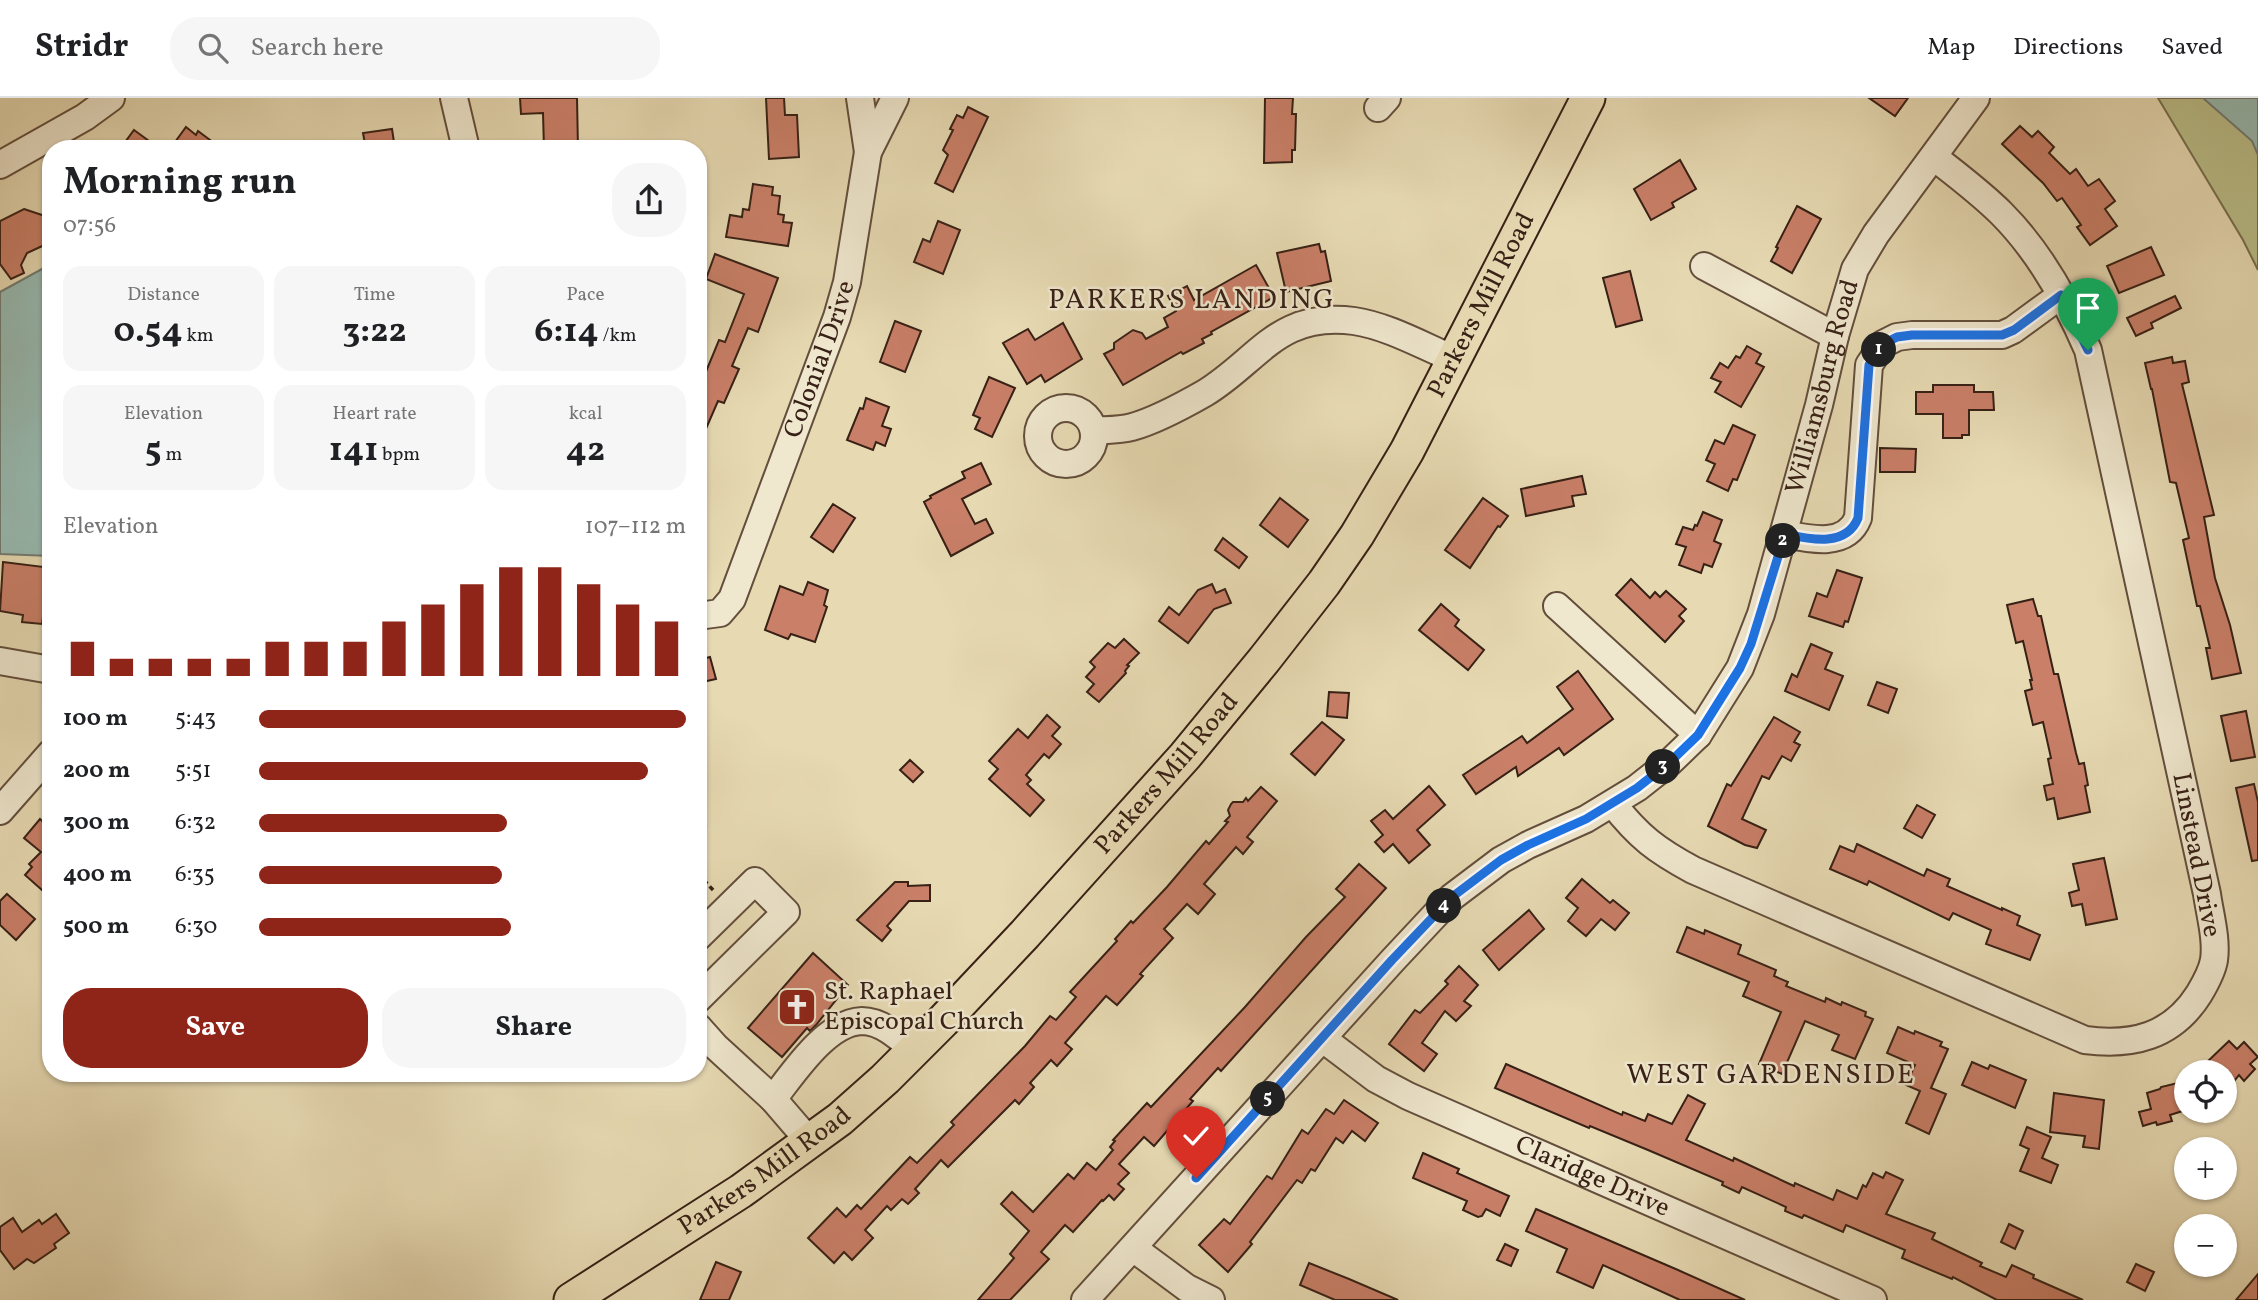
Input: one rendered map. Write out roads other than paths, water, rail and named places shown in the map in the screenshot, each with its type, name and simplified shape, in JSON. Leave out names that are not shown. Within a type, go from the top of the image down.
[{"type":"main road","name":"Parkers Mill Road","points":[[571,1300],[741,1191],[810,1142],[867,1095],[914,1050],[1120,830],[1264,660],[1324,583],[1357,535],[1407,451],[1588,98]]},
{"type":"street","points":[[44,140],[85,117],[111,98]]},
{"type":"street","points":[[454,98],[464,140]]},
{"type":"street","points":[[860,98],[868,152]]},
{"type":"street","name":"Colonial Drive","points":[[709,615],[732,599],[837,317],[853,251],[868,152],[895,98]]},
{"type":"street","name":"Williamsburg Road","points":[[1085,1300],[1426,924],[1476,877],[1528,845],[1613,804],[1670,762],[1698,735],[1740,668],[1751,644],[1785,534],[1835,336],[1855,269],[1877,234],[1976,98]]},
{"type":"street","points":[[0,165],[42,141]]},
{"type":"street","name":"Linstead Drive","points":[[1613,804],[1634,830],[1659,851],[1693,870],[2085,1040],[2130,1042],[2155,1034],[2177,1021],[2194,1002],[2204,985],[2214,960],[2207,894],[2088,350],[2061,295],[2028,244],[1979,192],[1934,158]]},
{"type":"street","points":[[1704,266],[1835,336]]},
{"type":"street","points":[[1785,534],[1824,540],[1842,536],[1854,527],[1858,518],[1869,365],[1883,344],[1897,337],[1912,335],[2002,335],[2014,330],[2061,295]]},
{"type":"street","points":[[1094,432],[1132,427],[1180,406],[1226,379],[1272,339],[1308,323],[1356,321],[1454,359]]},
{"type":"street","points":[[1557,607],[1698,735]]},
{"type":"street","points":[[0,661],[42,668]]},
{"type":"street","points":[[0,811],[42,764]]},
{"type":"street","points":[[707,928],[755,881],[786,912],[707,990]]},
{"type":"street","points":[[773,1099],[813,1049],[841,1027],[862,1021],[882,1027],[914,1050]]},
{"type":"street","points":[[707,1037],[773,1099],[810,1142]]},
{"type":"street","name":"Claridge Drive","points":[[1323,1039],[1376,1079],[1418,1101],[1872,1300]]},
{"type":"street","points":[[1133,1248],[1187,1288],[1211,1300]]},
{"type":"water","points":[[2203,98],[2258,98],[2258,155],[2252,141]]},
{"type":"water","points":[[42,269],[42,556],[0,554],[0,292]]},
{"type":"place","name":"St. Raphael Episcopal Church","points":[[797,1007]]},
{"type":"district","name":"PARKERS LANDING","points":[[1192,300]]},
{"type":"district","name":"WEST GARDENSIDE","points":[[1771,1075]]}]
